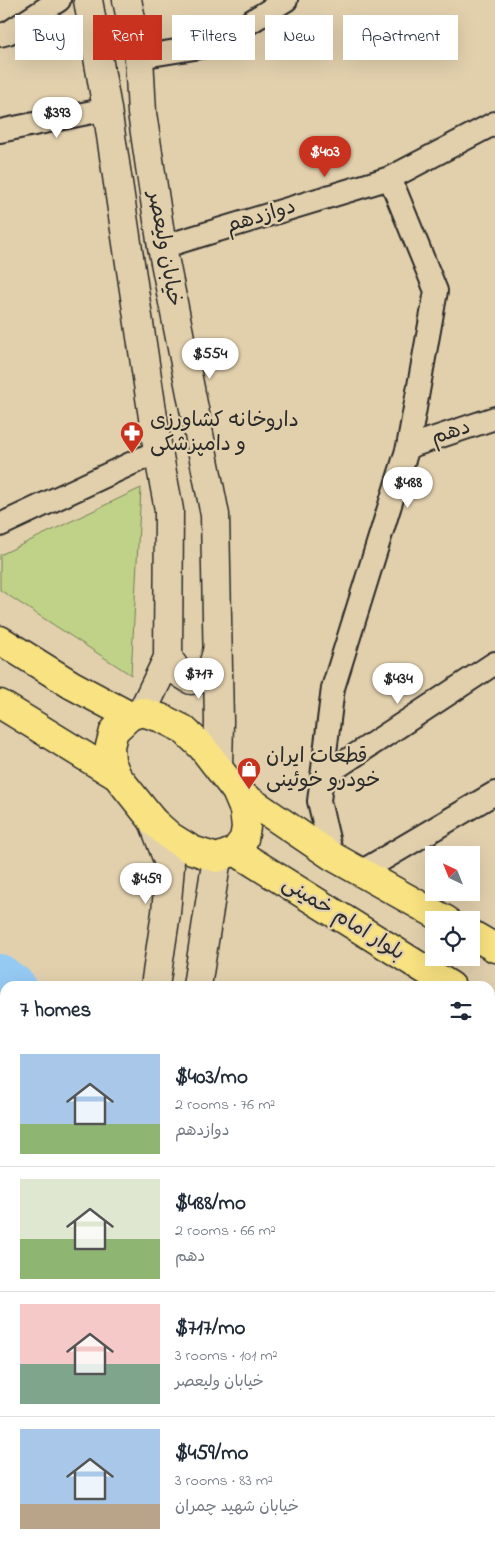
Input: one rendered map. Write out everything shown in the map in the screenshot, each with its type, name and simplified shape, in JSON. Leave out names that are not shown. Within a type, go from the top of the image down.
[{"type":"main road","name":"خیابان ولیعصر","points":[[88,0],[107,109],[158,451],[169,510],[168,658],[136,714]]},
{"type":"main road","name":"خیابان ولیعصر","points":[[128,0],[131,15]]},
{"type":"main road","name":"خیابان ولیعصر","points":[[138,60],[142,113],[162,247],[215,515],[219,722],[218,766]]},
{"type":"main road","points":[[0,640],[72,686],[136,714],[161,718],[183,729],[202,747],[236,791],[244,810],[246,827],[244,840],[226,854],[198,981]]},
{"type":"main road","points":[[168,658],[177,671],[191,680],[204,678],[212,668],[217,652]]},
{"type":"main road","points":[[0,704],[117,776]]},
{"type":"main road","points":[[117,776],[111,761],[110,746],[114,731],[136,714]]},
{"type":"main road","name":"بلوار امام خمینی","points":[[117,776],[153,821],[171,837],[192,850],[226,854],[442,981]]},
{"type":"main road","points":[[236,791],[332,856],[430,911]]},
{"type":"main road","points":[[153,821],[170,866],[166,913],[156,981]]},
{"type":"main road","points":[[480,939],[495,948]]},
{"type":"street","points":[[0,35],[8,33],[59,0]]},
{"type":"street","points":[[162,53],[213,44],[286,0]]},
{"type":"street","points":[[0,131],[107,109]]},
{"type":"street","name":"دوازدهم","points":[[162,247],[390,178],[495,123]]},
{"type":"street","points":[[332,856],[319,801],[333,688],[408,448],[436,291],[390,178]]},
{"type":"street","name":"دهم","points":[[408,448],[495,418]]},
{"type":"street","points":[[0,525],[158,451]]},
{"type":"street","points":[[322,777],[495,663]]},
{"type":"street","points":[[362,872],[495,793]]},
{"type":"green space","points":[[141,488],[131,675],[0,590],[0,555]]},
{"type":"waterway","points":[[0,974],[9,981]]},
{"type":"place","name":"داروخانه کشاورزی و دامپزشکی","points":[[132,454]]},
{"type":"place","name":"قطعات ایران خودرو خوئینی","points":[[249,790]]}]
